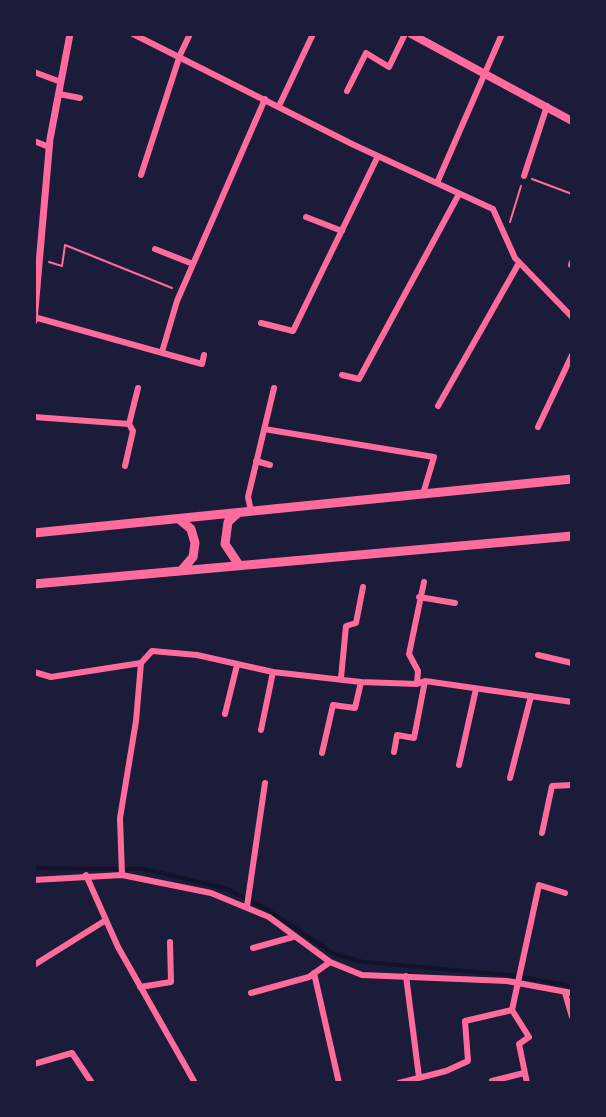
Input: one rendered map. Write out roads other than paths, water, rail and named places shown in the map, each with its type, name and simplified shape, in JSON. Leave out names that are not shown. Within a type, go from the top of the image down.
[{"type":"main road","points":[[408,34],[572,121]]},
{"type":"main road","points":[[34,533],[572,479]]},
{"type":"main road","points":[[238,513],[228,522],[225,544],[239,565]]},
{"type":"main road","points":[[179,519],[191,529],[195,543],[193,557],[181,571]]},
{"type":"main road","points":[[34,584],[572,536]]},
{"type":"street","points":[[70,34],[49,147],[34,319],[202,364],[204,355]]},
{"type":"street","points":[[133,34],[378,156],[493,209],[519,263],[572,317]]},
{"type":"street","points":[[141,175],[180,55],[190,34]]},
{"type":"street","points":[[279,106],[313,34]]},
{"type":"street","points":[[347,91],[366,53],[389,67],[408,34]]},
{"type":"street","points":[[437,183],[502,34]]},
{"type":"street","points":[[34,72],[61,82]]},
{"type":"street","points":[[59,94],[80,98]]},
{"type":"street","points":[[162,352],[181,292],[265,99]]},
{"type":"street","points":[[524,176],[547,106]]},
{"type":"street","points":[[34,141],[49,147]]},
{"type":"street","points":[[261,323],[293,331],[378,156]]},
{"type":"street","points":[[342,375],[359,379],[459,194]]},
{"type":"street","points":[[306,217],[342,231]]},
{"type":"street","points":[[155,249],[193,264]]},
{"type":"street","points":[[438,406],[519,263]]},
{"type":"street","points":[[538,427],[572,355]]},
{"type":"street","points":[[125,466],[133,431],[129,424],[138,388]]},
{"type":"street","points":[[251,511],[248,497],[274,388]]},
{"type":"street","points":[[34,417],[129,424]]},
{"type":"street","points":[[264,429],[434,457],[423,494]]},
{"type":"street","points":[[256,461],[270,465]]},
{"type":"street","points":[[417,684],[418,671],[409,654],[424,582]]},
{"type":"street","points":[[341,678],[346,626],[356,623],[363,587]]},
{"type":"street","points":[[419,597],[455,603]]},
{"type":"street","points":[[122,875],[120,818],[136,721],[141,663],[152,651],[197,655],[273,672],[361,682],[417,684],[425,681],[572,702]]},
{"type":"street","points":[[538,655],[572,663]]},
{"type":"street","points":[[34,672],[51,677],[141,663]]},
{"type":"street","points":[[225,714],[237,665]]},
{"type":"street","points":[[261,730],[273,672]]},
{"type":"street","points":[[394,752],[397,735],[414,738],[425,681]]},
{"type":"street","points":[[322,753],[333,705],[355,708],[361,682]]},
{"type":"street","points":[[459,765],[476,689]]},
{"type":"street","points":[[510,778],[531,696]]},
{"type":"street","points":[[247,906],[265,783]]},
{"type":"street","points":[[542,833],[552,786],[572,785]]},
{"type":"street","points":[[86,875],[140,987],[195,1083]]},
{"type":"street","points":[[34,880],[122,875],[211,893],[247,906],[330,962],[362,975],[519,983],[568,993],[572,1017]]},
{"type":"street","points":[[527,1083],[519,1044],[529,1037],[512,1010],[539,885],[565,893]]},
{"type":"street","points":[[34,965],[106,920]]},
{"type":"street","points":[[253,948],[293,937]]},
{"type":"street","points":[[140,987],[171,982],[170,942]]},
{"type":"street","points":[[251,993],[314,973],[330,962]]},
{"type":"street","points":[[314,973],[339,1083]]},
{"type":"street","points":[[406,976],[419,1077]]},
{"type":"street","points":[[399,1083],[446,1071],[468,1061],[465,1021],[512,1010]]},
{"type":"street","points":[[34,1064],[72,1053],[92,1083]]},
{"type":"street","points":[[492,1081],[524,1073]]},
{"type":"waterway","points":[[34,868],[143,869],[225,888],[266,909],[334,954],[363,962],[510,975],[572,986]]}]
